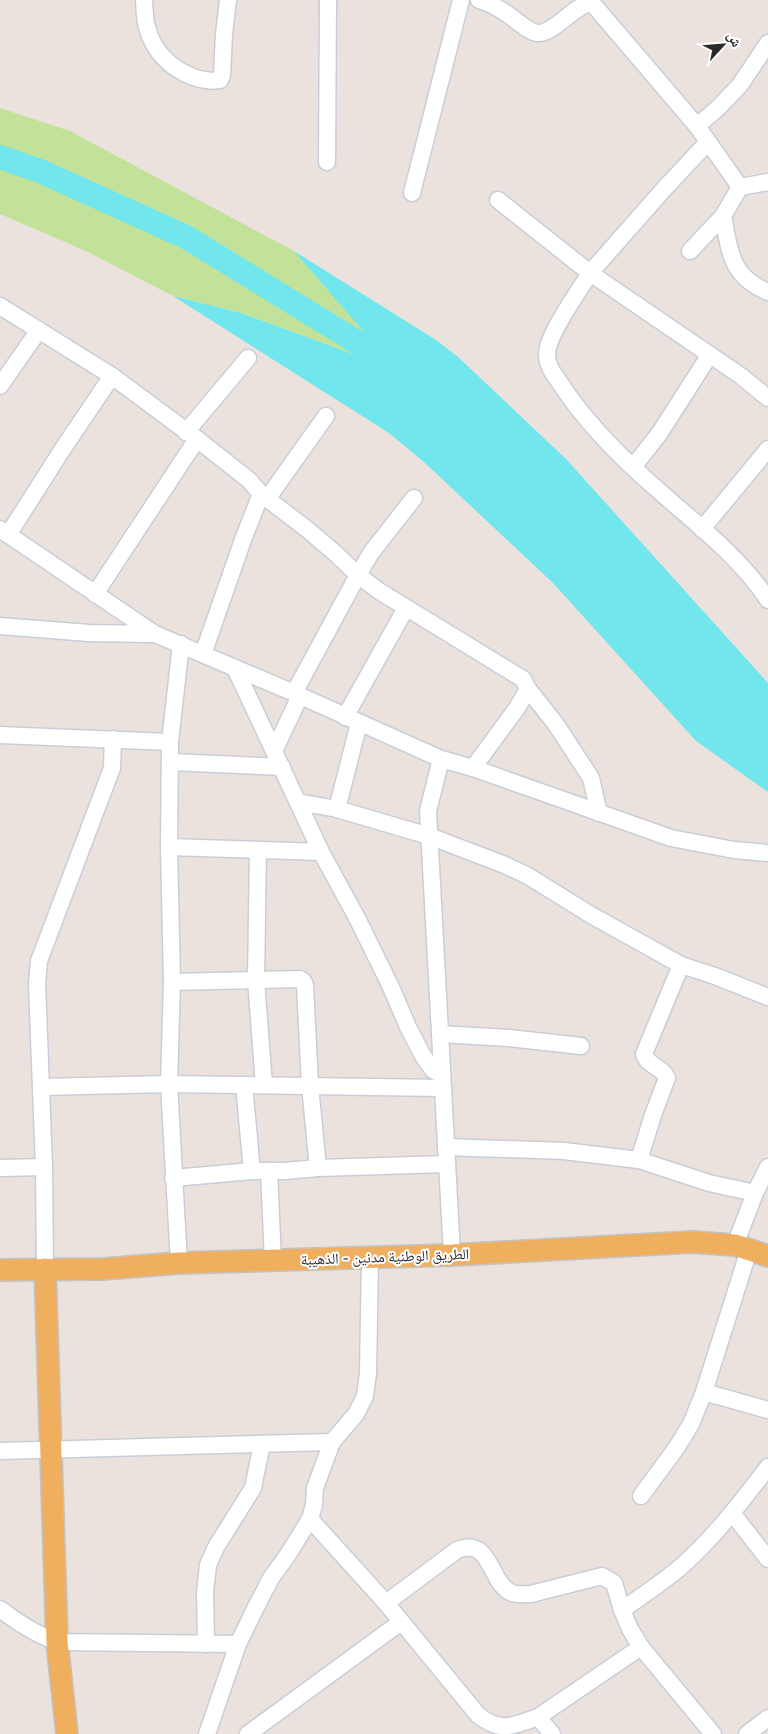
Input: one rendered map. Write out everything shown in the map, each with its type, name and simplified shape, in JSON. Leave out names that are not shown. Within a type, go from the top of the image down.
[{"type":"main road","name":"الطريق الوطنية مدنين - الذهيبة","points":[[0,1270],[103,1269],[179,1264],[452,1255],[692,1242],[751,1250]]},
{"type":"main road","points":[[45,1269],[57,1642],[61,1690],[68,1733]]},
{"type":"street","points":[[144,0],[146,27],[156,49],[167,62],[182,73],[213,82],[220,80],[222,75],[228,0]]},
{"type":"street","points":[[327,162],[328,0]]},
{"type":"street","points":[[412,193],[461,0]]},
{"type":"street","points":[[479,0],[502,10],[538,33],[544,32],[556,25],[582,6],[592,3],[697,126],[740,187]]},
{"type":"street","points":[[697,126],[740,85],[768,43]]},
{"type":"street","points":[[708,142],[590,273],[558,326],[546,355],[548,365],[595,428],[633,467],[765,588]]},
{"type":"street","points":[[690,251],[723,216],[740,187],[768,182]]},
{"type":"street","points":[[498,200],[590,273],[741,376],[768,398]]},
{"type":"street","points":[[723,216],[733,262],[741,275],[768,292]]},
{"type":"street","points":[[0,306],[112,376],[192,436],[249,480],[264,497],[336,554],[358,575],[406,608],[523,679],[528,689],[555,722],[591,778],[599,814]]},
{"type":"street","points":[[0,386],[39,330]]},
{"type":"street","points":[[633,467],[659,434],[710,356]]},
{"type":"street","points":[[95,594],[192,436],[248,358]]},
{"type":"street","points":[[112,376],[4,532],[155,634],[297,694],[441,759],[473,768],[671,838],[725,849],[768,853]]},
{"type":"street","points":[[203,654],[244,537],[264,497],[326,416]]},
{"type":"street","points":[[702,529],[768,449]]},
{"type":"street","points":[[274,751],[297,694],[358,575],[372,553],[414,498]]},
{"type":"street","points":[[337,809],[352,720],[406,608]]},
{"type":"street","points":[[0,626],[89,633],[155,634]]},
{"type":"street","points":[[179,1264],[169,1084],[172,982],[169,847],[170,742],[181,644]]},
{"type":"street","points":[[235,668],[321,852],[357,918],[419,1049],[443,1081]]},
{"type":"street","points":[[473,768],[517,708],[528,689]]},
{"type":"street","points":[[0,735],[170,742]]},
{"type":"street","points":[[45,1269],[44,1167],[37,984],[39,961],[112,768],[113,739]]},
{"type":"street","points":[[441,759],[428,811],[452,1255]]},
{"type":"street","points":[[171,762],[282,768]]},
{"type":"street","points":[[298,802],[337,809],[429,836],[528,876],[591,915],[681,965],[768,997]]},
{"type":"street","points":[[169,847],[321,852]]},
{"type":"street","points":[[258,850],[256,980],[264,1085]]},
{"type":"street","points":[[639,1160],[667,1078],[664,1072],[646,1060],[644,1054],[681,965]]},
{"type":"street","points":[[172,982],[300,979],[303,981],[305,985],[310,1086],[318,1168]]},
{"type":"street","points":[[440,1034],[509,1038],[581,1046]]},
{"type":"street","points":[[40,1087],[169,1084],[310,1086],[443,1081]]},
{"type":"street","points":[[244,1085],[252,1171]]},
{"type":"street","points":[[446,1147],[564,1151],[639,1160],[708,1183],[755,1194]]},
{"type":"street","points":[[174,1178],[252,1171],[447,1164]]},
{"type":"street","points":[[641,1496],[677,1447],[690,1424],[704,1392],[751,1250],[755,1194],[768,1166]]},
{"type":"street","points":[[0,1168],[44,1167]]},
{"type":"street","points":[[270,1171],[273,1261]]},
{"type":"street","points":[[207,1734],[238,1644],[271,1578],[310,1519],[314,1506],[315,1488],[332,1442],[356,1414],[365,1396],[368,1374],[370,1258]]},
{"type":"street","points":[[704,1392],[768,1410]]},
{"type":"street","points":[[0,1451],[51,1448],[332,1442]]},
{"type":"street","points":[[206,1644],[205,1592],[208,1565],[216,1547],[253,1488],[262,1444]]},
{"type":"street","points":[[622,1610],[684,1564],[732,1513],[768,1467]]},
{"type":"street","points":[[732,1513],[768,1559]]},
{"type":"street","points":[[310,1519],[386,1602],[478,1716],[487,1723],[511,1727],[538,1717],[641,1647]]},
{"type":"street","points":[[386,1602],[457,1550],[464,1547],[474,1548],[484,1555],[503,1587],[511,1593],[521,1595],[532,1594],[602,1576],[614,1583],[630,1629],[641,1647],[712,1734]]},
{"type":"street","points":[[0,1609],[38,1635],[57,1642],[238,1644]]},
{"type":"street","points":[[248,1734],[402,1622]]},
{"type":"street","points":[[538,1717],[552,1734]]},
{"type":"street","points":[[747,1734],[768,1718]]},
{"type":"green space","points":[[0,108],[70,131],[294,251],[390,361],[361,357],[241,313],[173,296],[88,252],[0,214]]},
{"type":"water","points":[[294,251],[436,340],[457,356],[566,459],[768,683],[768,792],[696,741],[553,583],[425,463],[389,433],[173,296],[241,313],[361,357],[389,361]]},
{"type":"waterway","points":[[0,157],[40,171],[186,237],[417,379]]}]
